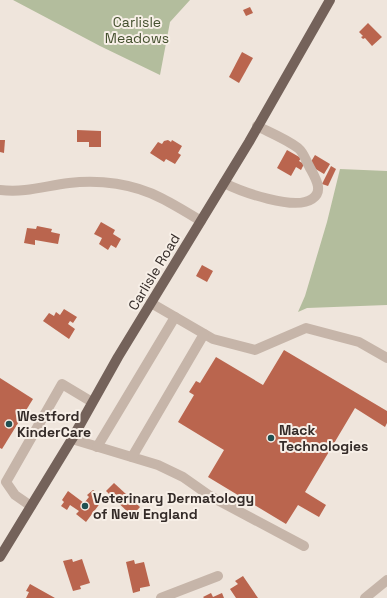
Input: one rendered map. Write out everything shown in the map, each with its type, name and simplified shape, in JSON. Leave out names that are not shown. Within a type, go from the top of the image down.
[{"type":"main road","name":"Carlisle Road","points":[[0,557],[224,183],[330,0]]},
{"type":"street","points":[[224,183],[259,197],[288,202],[306,202],[316,195],[318,190],[317,183],[302,152],[292,144],[257,126]]},
{"type":"street","points":[[0,190],[31,190],[70,182],[111,183],[124,185],[155,195],[201,221]]},
{"type":"street","points":[[151,303],[204,334],[255,350],[306,328],[359,342],[387,358]]},
{"type":"street","points":[[97,446],[175,317]]},
{"type":"street","points":[[132,457],[204,334]]},
{"type":"street","points":[[31,506],[15,495],[6,482],[62,384],[92,402]]},
{"type":"street","points":[[72,439],[158,465],[183,477],[210,496],[304,546]]},
{"type":"street","points":[[161,598],[218,576]]},
{"type":"street","points":[[365,598],[387,580]]},
{"type":"green space","name":"Carlisle Meadows","points":[[13,0],[190,0],[170,22],[160,75],[100,46]]},
{"type":"green space","points":[[340,169],[387,171],[387,305],[307,308],[298,312],[305,296],[327,222]]},
{"type":"building","points":[[250,7],[253,13],[246,16],[243,10]]},
{"type":"building","points":[[368,23],[382,37],[372,46],[365,38],[363,39],[361,37],[363,36],[359,32]]},
{"type":"building","points":[[242,52],[253,58],[239,83],[229,77]]},
{"type":"building","points":[[77,130],[101,131],[101,147],[89,147],[89,142],[77,142]]},
{"type":"building","points":[[0,140],[5,140],[4,153],[0,152]]},
{"type":"building","points":[[168,140],[171,142],[172,140],[182,146],[178,153],[181,155],[175,164],[166,159],[164,162],[150,153],[158,142],[162,144],[164,141]]},
{"type":"building","points":[[287,150],[301,158],[299,161],[304,164],[301,170],[296,167],[291,176],[277,168]]},
{"type":"building","points":[[315,155],[330,164],[324,174],[309,165]]},
{"type":"building","points":[[331,166],[336,169],[328,186],[322,184]]},
{"type":"building","points":[[101,222],[115,230],[113,234],[121,239],[116,248],[111,245],[108,250],[99,244],[102,238],[94,234]]},
{"type":"building","points":[[37,226],[52,229],[51,232],[60,234],[58,244],[35,240],[35,245],[24,243],[27,228],[36,229]]},
{"type":"building","points":[[202,265],[213,271],[207,282],[196,276]]},
{"type":"building","points":[[64,309],[77,317],[73,323],[70,321],[68,324],[75,329],[69,339],[43,321],[49,313],[54,316],[56,312],[60,315]]},
{"type":"building","name":"Mack Technologies","points":[[284,350],[387,411],[387,423],[385,427],[355,408],[305,492],[326,505],[319,517],[298,505],[286,524],[208,477],[224,450],[178,422],[194,395],[189,392],[196,381],[200,383],[216,357],[263,385]]},
{"type":"building","name":"Westford KinderCare","points":[[0,378],[33,399],[2,449],[0,448]]},
{"type":"building","points":[[114,483],[140,507],[132,516],[106,491]]},
{"type":"building","name":"Veterinary Dermatology of New England","points":[[93,490],[104,498],[86,522],[76,514],[79,511],[70,505],[67,510],[61,506],[64,502],[62,500],[68,491],[84,503],[89,497],[87,495]]},
{"type":"building","points":[[72,559],[73,562],[82,559],[90,583],[80,586],[81,589],[73,591],[63,561]]},
{"type":"building","points":[[134,560],[135,564],[144,562],[150,586],[140,588],[140,591],[133,593],[126,562]]},
{"type":"building","points":[[243,576],[258,598],[236,598],[230,589],[238,584],[235,581]]},
{"type":"building","points":[[30,584],[55,598],[26,598],[29,592],[26,591]]},
{"type":"building","points":[[211,593],[213,597],[222,593],[224,598],[203,597]]},
{"type":"place","name":"Westford KinderCare","points":[[9,424]]},
{"type":"place","name":"Mack Technologies","points":[[271,438]]},
{"type":"place","name":"Veterinary Dermatology of New England","points":[[85,506]]}]
